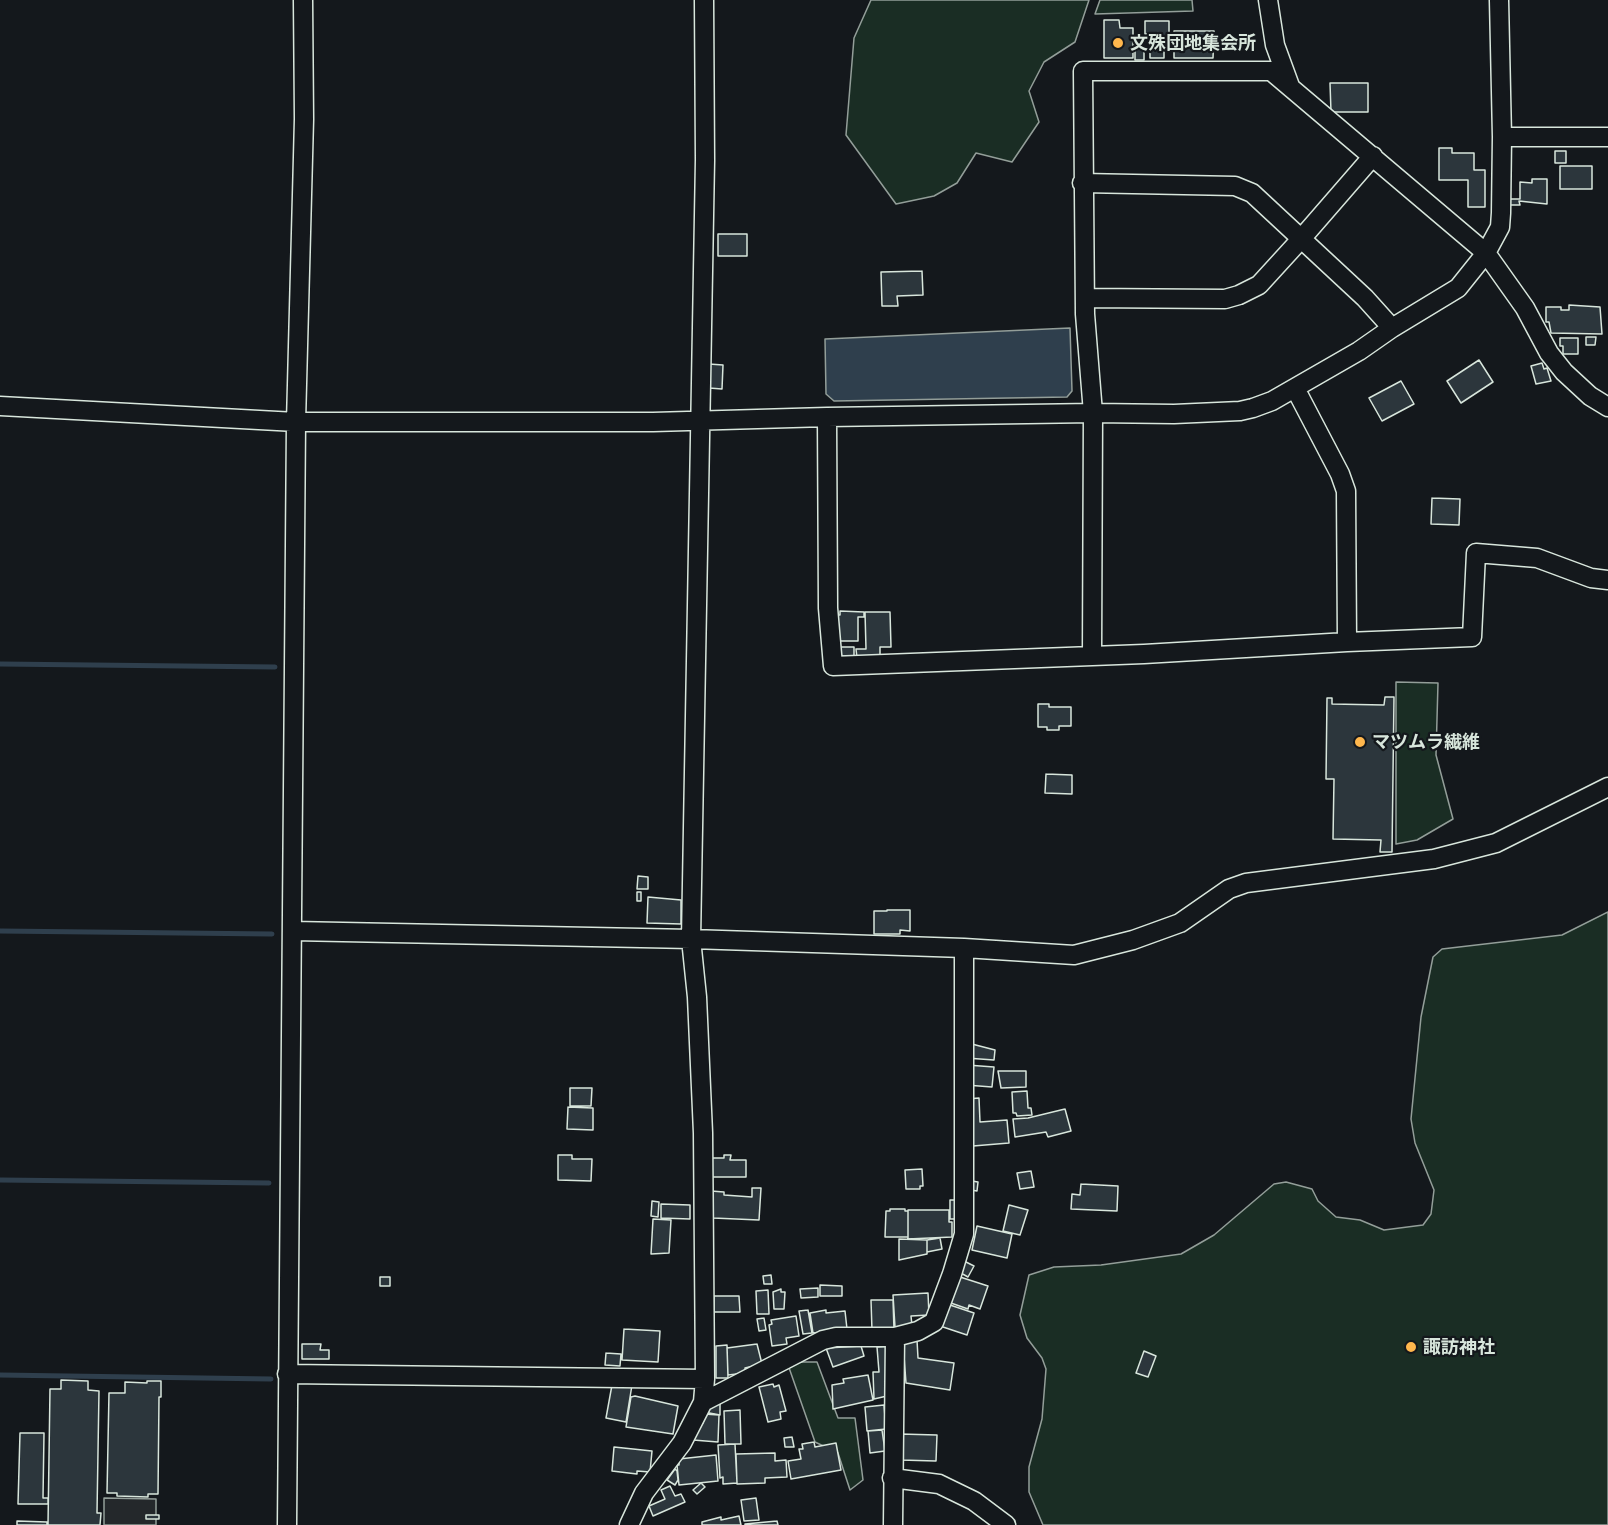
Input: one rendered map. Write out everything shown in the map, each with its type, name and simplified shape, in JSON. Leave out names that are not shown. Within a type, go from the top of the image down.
[{"type":"street","points":[[287,1525],[296,422],[304,119],[303,0]]},
{"type":"street","points":[[629,1525],[644,1493],[682,1443],[703,1402],[705,1379],[703,1133],[698,997],[691,939],[705,160],[704,0]]},
{"type":"street","points":[[1268,0],[1275,45],[1290,88]]},
{"type":"street","points":[[0,406],[296,422],[700,421],[1240,411],[1272,401],[1359,351],[1458,288],[1486,253],[1500,227],[1503,137],[1499,0]]},
{"type":"street","points":[[1092,655],[1093,413],[1085,298],[1082,183],[1083,71],[1271,70],[1486,253],[1525,308],[1549,353],[1564,372],[1590,396],[1608,407]]},
{"type":"street","points":[[1503,137],[1608,137]]},
{"type":"street","points":[[1085,298],[1225,298],[1239,296],[1258,285],[1373,156]]},
{"type":"street","points":[[1082,183],[1235,186],[1252,193],[1365,298],[1392,328]]},
{"type":"street","points":[[1295,388],[1340,474],[1346,491],[1347,642]]},
{"type":"street","points":[[827,417],[828,608],[833,666],[1144,654],[1472,637],[1476,553],[1537,558],[1591,578],[1608,580]]},
{"type":"street","points":[[293,931],[691,939],[964,948],[1074,955],[1122,943],[1179,923],[1229,889],[1246,884],[1434,859],[1496,843],[1608,787]]},
{"type":"street","points":[[703,1402],[823,1340],[836,1336],[895,1337],[918,1331],[934,1322],[964,1234],[964,948]]},
{"type":"street","points":[[893,1525],[895,1337]]},
{"type":"street","points":[[287,1374],[705,1379]]},
{"type":"street","points":[[892,1478],[939,1484],[974,1501],[1006,1525]]},
{"type":"green space","points":[[871,0],[1089,0],[1075,42],[1044,62],[1029,91],[1039,122],[1012,162],[976,153],[957,183],[934,196],[896,204],[846,135],[854,38]]},
{"type":"green space","points":[[1100,0],[1192,0],[1193,11],[1095,14]]},
{"type":"green space","points":[[1396,682],[1438,683],[1436,755],[1453,819],[1417,840],[1396,844]]},
{"type":"green space","points":[[1608,912],[1608,1525],[1043,1525],[1029,1492],[1029,1467],[1042,1419],[1046,1369],[1042,1358],[1027,1338],[1020,1315],[1029,1275],[1054,1267],[1101,1265],[1181,1254],[1214,1235],[1274,1184],[1286,1182],[1312,1189],[1318,1201],[1336,1217],[1360,1220],[1384,1230],[1423,1225],[1431,1214],[1434,1190],[1415,1143],[1411,1119],[1421,1017],[1433,957],[1442,949],[1562,935]]},
{"type":"green space","points":[[787,1362],[817,1362],[838,1418],[855,1418],[863,1480],[850,1490],[838,1453],[815,1442]]},
{"type":"shaded area","points":[[104,1498],[156,1499],[156,1525],[104,1525]]},
{"type":"water","points":[[1070,328],[1072,391],[1067,397],[834,401],[826,394],[825,339]]},
{"type":"building","name":"文殊団地集会所","points":[[1104,20],[1119,20],[1120,28],[1133,28],[1133,58],[1104,58]]},
{"type":"building","points":[[1145,21],[1169,21],[1169,36],[1164,36],[1164,58],[1150,58],[1150,34],[1145,34]]},
{"type":"building","points":[[1174,31],[1214,31],[1213,58],[1174,58]]},
{"type":"building","points":[[1135,46],[1144,47],[1144,60],[1135,60]]},
{"type":"building","points":[[1330,83],[1368,83],[1368,112],[1331,112]]},
{"type":"building","points":[[1439,148],[1452,148],[1452,153],[1474,153],[1474,170],[1485,170],[1485,207],[1468,207],[1468,180],[1439,180]]},
{"type":"building","points":[[1555,151],[1566,151],[1566,163],[1555,163]]},
{"type":"building","points":[[1560,166],[1592,166],[1592,189],[1560,189]]},
{"type":"building","points":[[1532,179],[1547,179],[1547,204],[1519,201],[1520,205],[1510,205],[1510,199],[1520,199],[1520,182],[1532,183]]},
{"type":"building","points":[[718,234],[747,234],[747,256],[718,256]]},
{"type":"building","points":[[922,271],[923,295],[897,296],[898,306],[882,306],[881,272]]},
{"type":"building","points":[[1569,305],[1600,307],[1602,334],[1551,333],[1549,322],[1546,322],[1546,307],[1561,307],[1561,310],[1569,310]]},
{"type":"building","points":[[1586,337],[1596,337],[1595,345],[1586,345]]},
{"type":"building","points":[[1560,338],[1578,338],[1578,354],[1563,354]]},
{"type":"building","points":[[1479,360],[1493,382],[1461,403],[1447,381]]},
{"type":"building","points":[[1542,363],[1544,369],[1547,368],[1551,381],[1536,384],[1531,366]]},
{"type":"building","points":[[709,364],[723,365],[722,389],[709,388]]},
{"type":"building","points":[[1401,381],[1414,404],[1382,421],[1369,398]]},
{"type":"building","points":[[1432,498],[1460,499],[1459,525],[1431,524]]},
{"type":"building","points":[[840,611],[864,612],[864,617],[858,617],[858,641],[836,641],[837,615],[840,615]]},
{"type":"building","points":[[865,612],[890,612],[891,647],[880,647],[880,658],[857,658],[856,649],[866,649]]},
{"type":"building","points":[[836,647],[854,647],[854,658],[844,657],[836,651]]},
{"type":"building","name":"マツムラ繊維","points":[[1385,697],[1394,697],[1392,852],[1380,852],[1381,840],[1333,839],[1334,779],[1326,779],[1327,698],[1332,698],[1332,704],[1384,705]]},
{"type":"building","points":[[1038,704],[1049,704],[1049,707],[1071,707],[1071,726],[1059,726],[1059,730],[1038,727]]},
{"type":"building","points":[[1046,774],[1072,775],[1072,794],[1045,793]]},
{"type":"building","points":[[638,876],[648,877],[648,889],[637,889]]},
{"type":"building","points":[[637,892],[641,892],[641,901],[637,901]]},
{"type":"building","points":[[648,897],[681,900],[681,924],[647,923]]},
{"type":"building","points":[[910,910],[910,931],[900,930],[900,934],[874,934],[874,911]]},
{"type":"building","points":[[968,1043],[995,1050],[994,1060],[966,1058]]},
{"type":"building","points":[[967,1065],[994,1067],[992,1087],[966,1085]]},
{"type":"building","points":[[998,1071],[1026,1071],[1026,1087],[1001,1088]]},
{"type":"building","points":[[570,1088],[592,1088],[591,1106],[570,1106]]},
{"type":"building","points":[[1027,1091],[1028,1108],[1031,1108],[1032,1115],[1017,1116],[1013,1113],[1012,1092]]},
{"type":"building","points":[[979,1098],[980,1122],[1007,1120],[1009,1143],[973,1146],[967,1099]]},
{"type":"building","points":[[568,1107],[593,1108],[593,1130],[567,1129]]},
{"type":"building","points":[[1065,1109],[1071,1131],[1048,1137],[1046,1132],[1015,1137],[1013,1119],[1028,1118]]},
{"type":"building","points":[[558,1155],[572,1155],[572,1159],[592,1159],[591,1181],[558,1180]]},
{"type":"building","points":[[724,1155],[731,1155],[730,1160],[746,1160],[746,1177],[710,1177],[710,1158],[724,1158]]},
{"type":"building","points":[[922,1169],[923,1186],[920,1186],[920,1189],[906,1189],[905,1170]]},
{"type":"building","points":[[1031,1171],[1034,1187],[1020,1189],[1017,1173]]},
{"type":"building","points":[[972,1181],[978,1182],[977,1191],[971,1190]]},
{"type":"building","points":[[1081,1184],[1118,1186],[1117,1211],[1071,1209],[1072,1194],[1080,1195]]},
{"type":"building","points":[[752,1188],[761,1188],[759,1220],[713,1218],[711,1191],[724,1192],[724,1195],[752,1197]]},
{"type":"building","points":[[950,1200],[960,1200],[959,1219],[950,1219]]},
{"type":"building","points":[[652,1201],[659,1202],[658,1217],[651,1216]]},
{"type":"building","points":[[661,1204],[690,1205],[690,1219],[661,1218]]},
{"type":"building","points":[[1009,1205],[1028,1210],[1020,1235],[1003,1231]]},
{"type":"building","points":[[890,1209],[908,1211],[908,1237],[885,1237],[886,1211]]},
{"type":"building","points":[[908,1210],[949,1210],[952,1237],[908,1239]]},
{"type":"building","points":[[653,1219],[671,1220],[669,1253],[651,1254]]},
{"type":"building","points":[[977,1226],[1012,1234],[1007,1258],[972,1250]]},
{"type":"building","points":[[940,1238],[942,1249],[927,1252],[927,1240]]},
{"type":"building","points":[[899,1239],[927,1240],[927,1254],[899,1260]]},
{"type":"building","points":[[964,1261],[974,1266],[968,1277],[959,1272]]},
{"type":"building","points":[[771,1275],[772,1284],[764,1284],[763,1276]]},
{"type":"building","points":[[957,1276],[988,1286],[980,1309],[969,1305],[968,1309],[948,1302]]},
{"type":"building","points":[[380,1277],[390,1277],[390,1286],[380,1286]]},
{"type":"building","points":[[820,1285],[842,1286],[842,1296],[820,1296]]},
{"type":"building","points":[[818,1288],[818,1297],[801,1298],[800,1289]]},
{"type":"building","points":[[781,1289],[781,1292],[785,1292],[784,1309],[774,1309],[773,1292]]},
{"type":"building","points":[[768,1290],[769,1314],[757,1314],[756,1291]]},
{"type":"building","points":[[928,1293],[929,1315],[911,1316],[912,1326],[895,1327],[893,1295]]},
{"type":"building","points":[[714,1296],[739,1296],[740,1312],[714,1312]]},
{"type":"building","points":[[871,1300],[893,1300],[894,1330],[872,1331]]},
{"type":"building","points":[[947,1304],[974,1313],[967,1335],[940,1326]]},
{"type":"building","points":[[808,1310],[812,1333],[803,1334],[799,1311]]},
{"type":"building","points":[[826,1310],[826,1313],[845,1311],[847,1329],[813,1333],[810,1313]]},
{"type":"building","points":[[796,1316],[799,1336],[786,1338],[787,1344],[772,1346],[769,1325],[772,1324],[771,1320]]},
{"type":"building","points":[[764,1318],[766,1330],[759,1331],[757,1319]]},
{"type":"building","points":[[624,1329],[660,1331],[658,1362],[622,1360]]},
{"type":"building","points":[[917,1340],[918,1358],[954,1363],[950,1390],[906,1383],[903,1342]]},
{"type":"building","points":[[302,1344],[321,1344],[320,1350],[329,1350],[329,1359],[302,1359]]},
{"type":"building","points":[[757,1344],[762,1364],[745,1368],[746,1373],[728,1375],[727,1348]]},
{"type":"building","points":[[727,1345],[728,1378],[716,1378],[716,1346]]},
{"type":"building","points":[[861,1346],[864,1356],[833,1367],[826,1348]]},
{"type":"building","points":[[890,1346],[887,1396],[874,1399],[873,1372],[879,1372],[877,1347]]},
{"type":"building","points":[[1144,1351],[1156,1356],[1148,1377],[1136,1373]]},
{"type":"building","points":[[606,1353],[621,1354],[620,1366],[605,1365]]},
{"type":"building","points":[[868,1375],[873,1400],[833,1409],[832,1385],[844,1383],[843,1379]]},
{"type":"building","points":[[61,1380],[88,1381],[88,1390],[99,1391],[97,1513],[101,1513],[100,1525],[48,1525],[50,1389],[61,1389]]},
{"type":"building","points":[[147,1381],[161,1381],[158,1494],[148,1494],[148,1497],[117,1496],[117,1493],[107,1493],[109,1393],[125,1393],[125,1382],[147,1383]]},
{"type":"building","points":[[773,1384],[774,1387],[779,1385],[786,1411],[780,1412],[781,1419],[768,1422],[759,1387]]},
{"type":"building","points":[[612,1385],[632,1385],[626,1422],[606,1418]]},
{"type":"building","points":[[631,1397],[678,1406],[673,1434],[626,1427]]},
{"type":"building","points":[[720,1401],[720,1415],[704,1412]]},
{"type":"building","points":[[884,1405],[886,1429],[867,1431],[865,1407]]},
{"type":"building","points":[[740,1410],[741,1444],[725,1444],[724,1411]]},
{"type":"building","points":[[704,1414],[719,1415],[718,1442],[693,1440],[698,1423],[703,1423]]},
{"type":"building","points":[[882,1430],[885,1451],[870,1453],[868,1431]]},
{"type":"building","points":[[20,1433],[44,1433],[43,1498],[48,1498],[48,1504],[18,1504]]},
{"type":"building","points":[[900,1434],[937,1435],[936,1461],[900,1460]]},
{"type":"building","points":[[792,1437],[794,1447],[785,1447],[784,1438]]},
{"type":"building","points":[[814,1442],[815,1447],[836,1443],[841,1470],[791,1479],[788,1461],[801,1459],[799,1449],[803,1449],[802,1444]]},
{"type":"building","points":[[735,1444],[737,1483],[723,1484],[723,1477],[720,1478],[718,1445]]},
{"type":"building","points":[[614,1447],[652,1451],[650,1472],[637,1471],[637,1474],[612,1471]]},
{"type":"building","points":[[775,1453],[775,1461],[786,1460],[787,1477],[765,1478],[765,1483],[737,1484],[736,1454]]},
{"type":"building","points":[[716,1455],[718,1481],[679,1485],[677,1465],[679,1465],[679,1459]]},
{"type":"building","points":[[675,1469],[678,1480],[675,1485],[667,1480]]},
{"type":"building","points":[[701,1483],[705,1487],[697,1494],[693,1490]]},
{"type":"building","points":[[670,1486],[675,1496],[681,1494],[685,1502],[653,1516],[649,1506],[665,1499],[661,1490]]},
{"type":"building","points":[[756,1498],[759,1520],[744,1521],[741,1500]]},
{"type":"building","points":[[146,1515],[159,1515],[159,1519],[146,1519]]},
{"type":"building","points":[[739,1516],[741,1525],[702,1525],[702,1522],[721,1517],[721,1520]]},
{"type":"building","points":[[17,1521],[47,1522],[47,1525],[17,1525]]},
{"type":"building","points":[[777,1521],[778,1525],[745,1525],[745,1524]]},
{"type":"waterway","points":[[0,664],[275,667]]},
{"type":"waterway","points":[[0,931],[272,934]]},
{"type":"waterway","points":[[0,1180],[269,1183]]},
{"type":"waterway","points":[[0,1375],[271,1379]]},
{"type":"place","name":"文殊団地集会所","points":[[1118,43]]},
{"type":"place","name":"マツムラ繊維","points":[[1360,742]]},
{"type":"place","name":"諏訪神社","points":[[1411,1347]]}]
